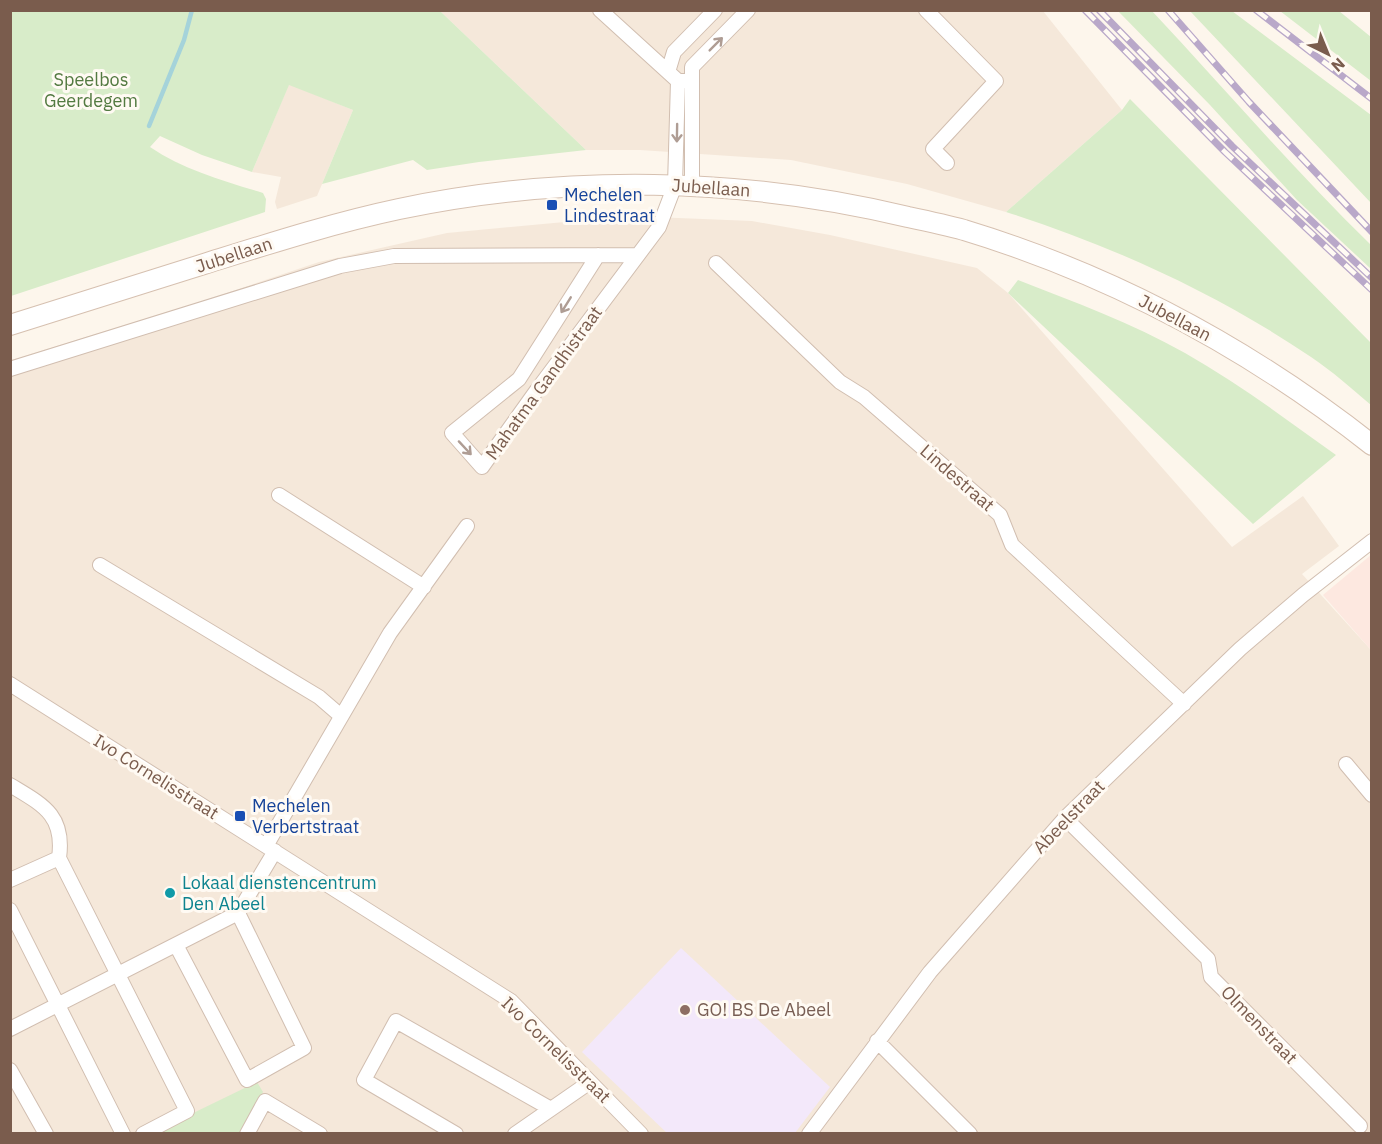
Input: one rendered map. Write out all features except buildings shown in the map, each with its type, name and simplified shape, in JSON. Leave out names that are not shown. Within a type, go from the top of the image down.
[{"type":"main road","name":"Jubellaan","points":[[10,325],[282,239],[400,209],[458,198],[526,190],[631,183],[747,190],[807,196],[863,206],[965,231],[1087,274],[1190,325],[1291,385],[1371,445]]},
{"type":"street","points":[[600,10],[680,78]]},
{"type":"street","points":[[683,186],[680,78],[674,52],[715,10]]},
{"type":"street","points":[[680,78],[748,10]]},
{"type":"street","points":[[926,10],[996,81],[933,149],[947,163]]},
{"type":"street","name":"Mahatma Gandhistraat","points":[[598,255],[519,379],[452,433],[482,467],[636,255],[659,227],[683,186]]},
{"type":"street","points":[[10,369],[340,266],[394,256],[636,255]]},
{"type":"street","name":"Lindestraat","points":[[716,263],[840,382],[864,397],[999,515],[1012,545],[1184,704]]},
{"type":"street","points":[[279,495],[424,587]]},
{"type":"street","points":[[10,1029],[238,913],[341,716],[390,633],[467,525]]},
{"type":"street","name":"Abeelstraat","points":[[809,1134],[930,972],[1065,818],[1240,649],[1303,595],[1371,542]]},
{"type":"street","points":[[100,565],[319,698],[341,716]]},
{"type":"street","name":"Ivo Cornelisstraat","points":[[10,684],[511,1001],[641,1134]]},
{"type":"street","points":[[1346,764],[1371,795]]},
{"type":"street","points":[[10,785],[38,802],[57,821],[61,843],[59,858],[187,1111],[143,1134]]},
{"type":"street","name":"Olmenstraat","points":[[1065,818],[1208,959],[1211,977],[1360,1126]]},
{"type":"street","points":[[10,880],[59,858]]},
{"type":"street","points":[[10,910],[123,1134]]},
{"type":"street","points":[[176,945],[247,1080],[304,1048],[238,913]]},
{"type":"street","points":[[456,1134],[364,1080],[396,1021],[551,1109]]},
{"type":"street","points":[[877,1041],[970,1134]]},
{"type":"street","points":[[10,1070],[46,1134]]},
{"type":"street","points":[[515,1134],[590,1082]]},
{"type":"street","points":[[247,1134],[265,1101],[320,1134]]},
{"type":"shaded area","points":[[440,11],[1043,11],[1122,110],[1006,212],[907,184],[791,160],[640,150],[586,150]]},
{"type":"shaded area","points":[[289,84],[353,110],[317,196],[277,209],[275,202],[281,177],[252,172]]},
{"type":"shaded area","points":[[629,216],[752,221],[830,235],[977,268],[1008,293],[1232,547],[1303,496],[1339,546],[1302,574],[1371,650],[1371,1133],[11,1134],[11,360],[203,301],[319,262],[447,233]]},
{"type":"shaded area","points":[[1371,555],[1371,650],[1323,595]]},
{"type":"shaded area","name":"GO! BS De Abeel","points":[[681,948],[830,1087],[795,1133],[667,1133],[582,1052]]},
{"type":"green space","name":"Speelbos Geerdegem","points":[[10,11],[440,11],[586,150],[427,170],[413,160],[322,184],[353,110],[289,85],[252,172],[202,155],[160,136],[150,147],[190,168],[263,193],[266,199],[265,212],[11,296]]},
{"type":"green space","points":[[1118,11],[1152,11],[1288,159],[1371,245],[1371,269],[1297,200],[1210,105]]},
{"type":"green space","points":[[1190,11],[1232,11],[1371,115],[1371,203]]},
{"type":"green space","points":[[1280,11],[1339,11],[1371,37],[1371,81]]},
{"type":"green space","points":[[1130,99],[1371,343],[1371,405],[1311,357],[1276,334],[1202,292],[1086,240],[1006,212],[1122,110]]},
{"type":"green space","points":[[1018,280],[1124,323],[1185,353],[1243,389],[1336,455],[1253,524],[1008,293]]},
{"type":"green space","points":[[257,1082],[263,1092],[240,1133],[150,1134]]},
{"type":"waterway","points":[[149,126],[184,40],[192,10]]},
{"type":"railway","points":[[1085,10],[1225,152],[1372,290]]},
{"type":"railway","points":[[1099,10],[1232,146],[1372,278]]},
{"type":"railway","points":[[1168,10],[1249,102],[1372,232]]},
{"type":"railway","points":[[1256,10],[1372,99]]},
{"type":"place","name":"Mechelen Lindestraat","points":[[552,205]]},
{"type":"place","name":"Mechelen Verbertstraat","points":[[240,816]]},
{"type":"place","name":"Lokaal dienstencentrum Den Abeel","points":[[170,893]]},
{"type":"place","name":"GO! BS De Abeel","points":[[685,1010]]}]
